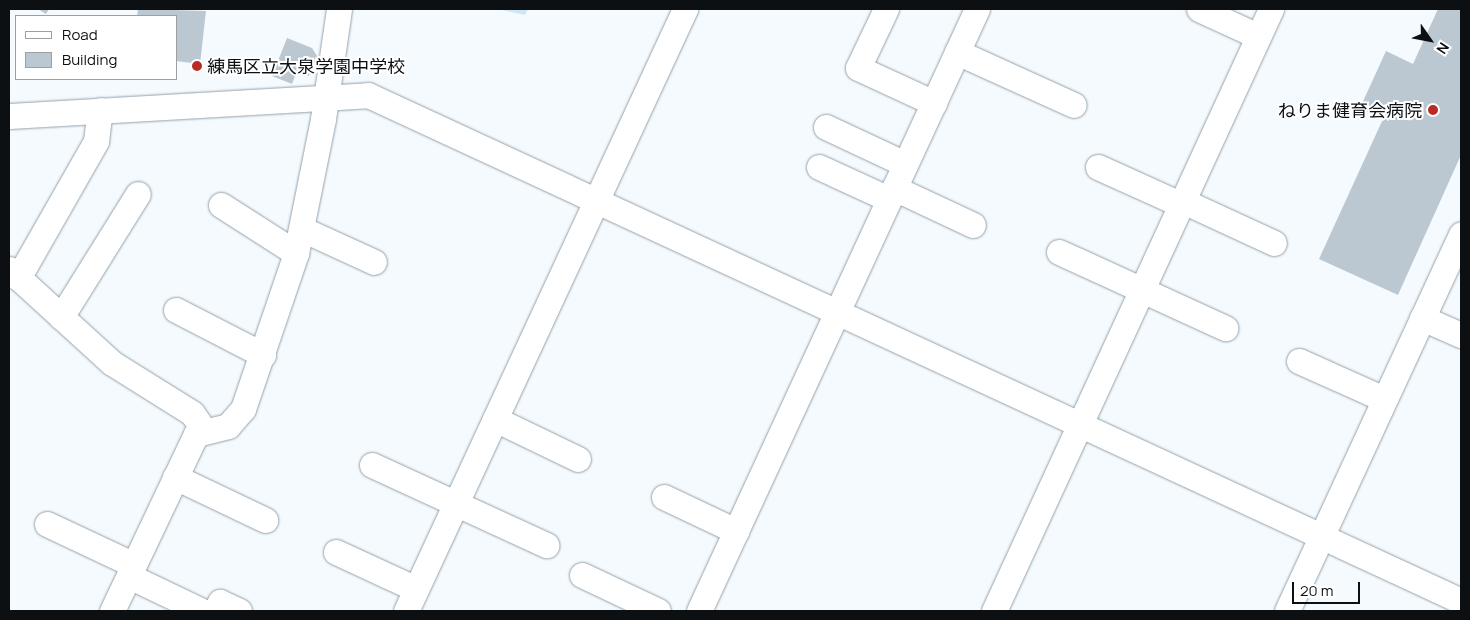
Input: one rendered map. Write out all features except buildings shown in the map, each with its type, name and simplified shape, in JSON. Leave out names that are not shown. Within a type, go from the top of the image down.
[{"type":"street","points":[[112,611],[196,434],[204,430],[228,426],[237,420],[263,355],[302,230],[339,9]]},
{"type":"street","points":[[406,611],[685,9]]},
{"type":"street","points":[[886,9],[858,68],[934,103]]},
{"type":"street","points":[[699,611],[977,9]]},
{"type":"street","points":[[1199,9],[1258,36]]},
{"type":"street","points":[[994,611],[1271,9]]},
{"type":"street","points":[[957,52],[1074,105]]},
{"type":"street","points":[[9,116],[368,95],[1461,601]]},
{"type":"street","points":[[100,110],[96,141],[14,274],[112,363],[192,413],[204,430]]},
{"type":"street","points":[[826,127],[905,164]]},
{"type":"street","points":[[819,167],[973,224]]},
{"type":"street","points":[[1098,168],[1274,243]]},
{"type":"street","points":[[62,317],[138,194]]},
{"type":"street","points":[[221,205],[296,253]]},
{"type":"street","points":[[302,230],[374,262]]},
{"type":"street","points":[[1287,611],[1461,234]]},
{"type":"street","points":[[1059,252],[1225,328]]},
{"type":"street","points":[[176,310],[263,355]]},
{"type":"street","points":[[1422,318],[1461,336]]},
{"type":"street","points":[[1299,361],[1384,400]]},
{"type":"street","points":[[495,419],[578,459]]},
{"type":"street","points":[[372,465],[546,546]]},
{"type":"street","points":[[175,477],[265,520]]},
{"type":"street","points":[[664,497],[736,531]]},
{"type":"street","points":[[47,524],[202,611]]},
{"type":"street","points":[[336,552],[416,589]]},
{"type":"street","points":[[582,575],[658,611]]},
{"type":"street","points":[[216,611],[220,602],[239,611]]},
{"type":"shaded area","points":[[498,9],[528,9],[525,15]]},
{"type":"place","name":"練馬区立大泉学園中学校","points":[[197,66]]},
{"type":"place","name":"ねりま健育会病院","points":[[1433,110]]}]
